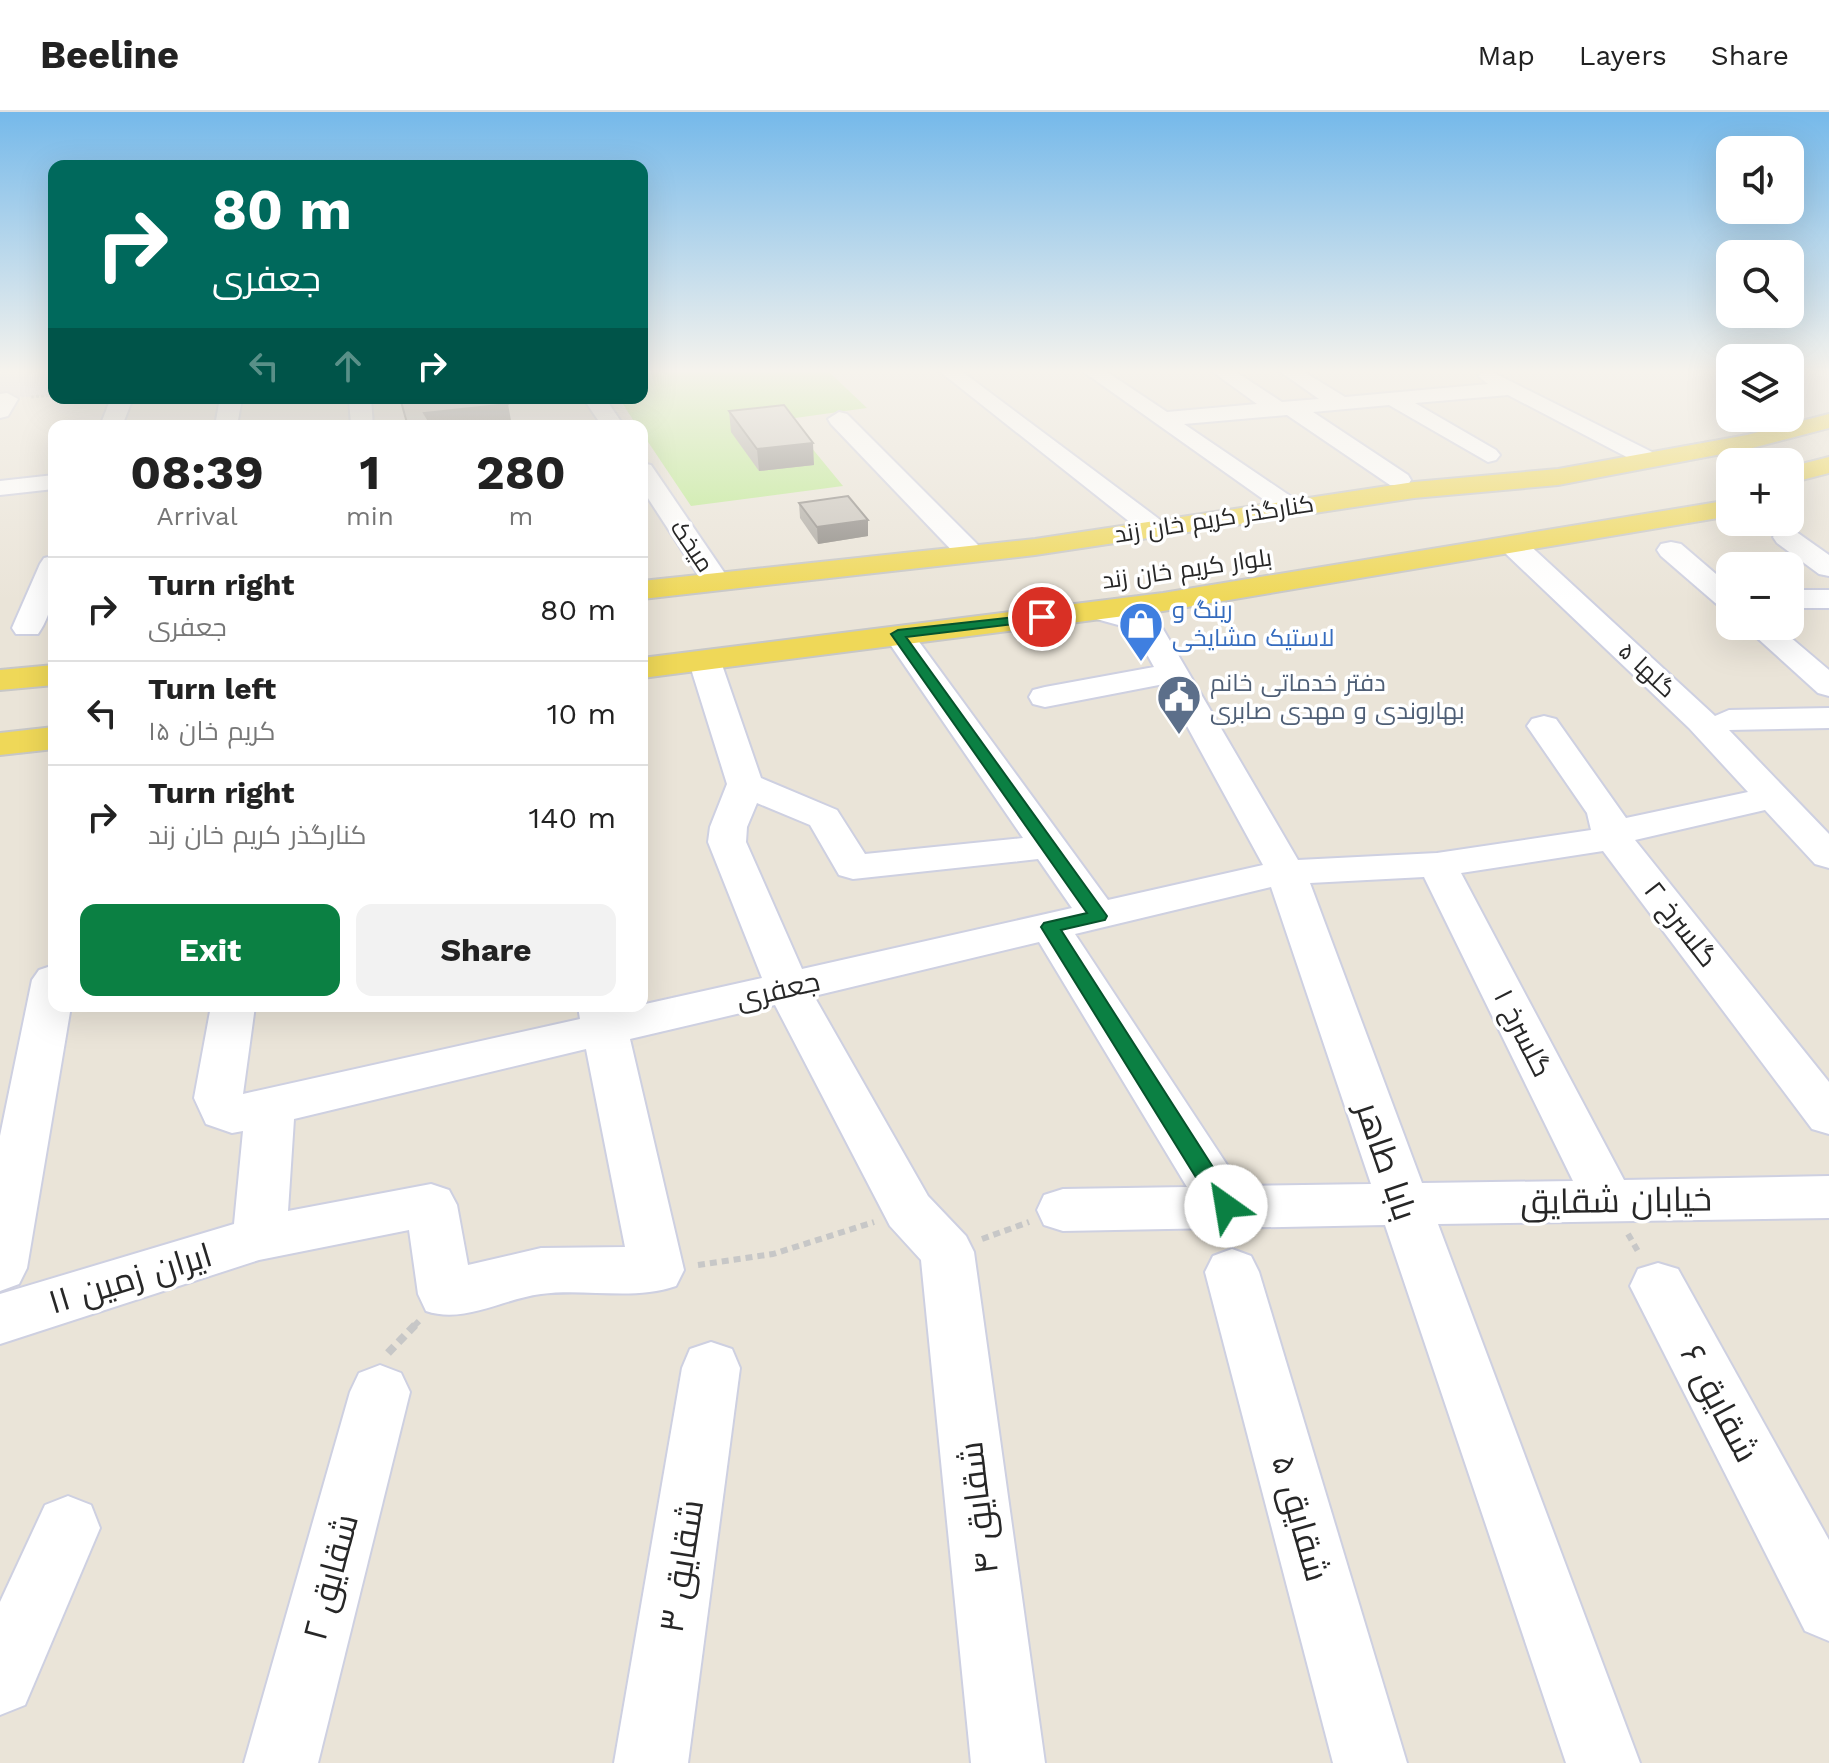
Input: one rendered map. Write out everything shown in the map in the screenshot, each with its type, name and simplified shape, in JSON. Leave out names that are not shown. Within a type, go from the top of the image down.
[{"type":"main road","name":"کنارگذر کریم خان زند","points":[[648,589],[1068,541],[1290,507],[1522,477],[1592,498],[1650,460],[1721,447]]},
{"type":"main road","points":[[1804,452],[1825,447]]},
{"type":"main road","points":[[1804,471],[1829,465]]},
{"type":"main road","name":"بلوار کریم خان زند","points":[[1181,570],[1592,498],[1716,471]]},
{"type":"main road","name":"بلوار کریم خان زند","points":[[648,607],[1399,517],[1716,489]]},
{"type":"main road","points":[[1804,497],[1829,492]]},
{"type":"main road","points":[[1399,561],[1592,498]]},
{"type":"main road","points":[[648,666],[695,647],[899,616],[1136,612],[1399,561],[1514,546],[1716,510]]},
{"type":"main road","points":[[1068,541],[1219,539]]},
{"type":"main road","points":[[0,658],[45,665]]},
{"type":"main road","points":[[0,680],[45,665]]},
{"type":"main road","points":[[0,709],[45,665]]},
{"type":"main road","points":[[0,744],[48,739]]},
{"type":"street","points":[[866,447],[970,553]]},
{"type":"street","points":[[1048,447],[1154,528]]},
{"type":"street","points":[[1206,447],[1290,507]]},
{"type":"street","points":[[1346,447],[1399,480]]},
{"type":"street","points":[[1475,447],[1488,455]]},
{"type":"street","points":[[1625,447],[1650,460]]},
{"type":"street","name":"میخک","points":[[648,479],[716,581]]},
{"type":"street","points":[[0,488],[48,483]]},
{"type":"street","points":[[1786,537],[1829,568]]},
{"type":"street","name":"گلها ۵","points":[[1514,546],[1701,721],[1829,856]]},
{"type":"street","points":[[1671,550],[1716,589]]},
{"type":"street","points":[[1804,599],[1829,599]]},
{"type":"street","name":"بابا طاهر","points":[[1136,612],[1286,872],[1603,1763]]},
{"type":"street","points":[[899,616],[1046,847],[1098,916]]},
{"type":"street","points":[[45,665],[48,631]]},
{"type":"street","points":[[1775,640],[1829,686]]},
{"type":"street","points":[[695,647],[745,784],[742,802],[726,827],[727,842],[788,988],[928,1232]]},
{"type":"street","points":[[1045,697],[1173,673]]},
{"type":"street","points":[[1729,720],[1829,718]]},
{"type":"street","name":"گلسرخ ۲","points":[[1544,726],[1606,813],[1612,836],[1829,1116]]},
{"type":"street","points":[[745,784],[824,818],[853,867],[1046,847]]},
{"type":"street","name":"جعفری","points":[[648,1011],[788,988],[1286,872],[1437,865],[1592,842],[1633,828],[1776,797]]},
{"type":"street","name":"گلسرخ ۱","points":[[1437,865],[1609,1200]]},
{"type":"street","points":[[1050,927],[1226,1206]]},
{"type":"street","points":[[0,1268],[48,1012]]},
{"type":"street","points":[[232,1012],[218,1098],[247,1110],[259,1238]]},
{"type":"street","name":"جعفری","points":[[247,1110],[603,1018],[640,1012]]},
{"type":"street","points":[[446,1294],[541,1271],[657,1270],[603,1018]]},
{"type":"street","name":"خیابان شقایق","points":[[1063,1210],[1829,1197]]},
{"type":"street","name":"ایران زمین ۱۱","points":[[0,1319],[259,1238],[431,1205],[446,1294]]},
{"type":"street","name":"شقایق ۴","points":[[928,1232],[1008,1763]]},
{"type":"street","name":"شقایق ۵","points":[[1232,1272],[1370,1763]]},
{"type":"street","name":"شقایق ۶","points":[[1658,1286],[1829,1607]]},
{"type":"street","name":"شقایق ۳","points":[[651,1763],[711,1368]]},
{"type":"street","name":"شقایق ۲","points":[[281,1763],[380,1392]]},
{"type":"street","points":[[0,1680],[68,1528]]},
{"type":"path","points":[[1609,1200],[1658,1286]]},
{"type":"path","points":[[657,1270],[1063,1210]]},
{"type":"path","points":[[380,1392],[386,1355],[446,1294]]},
{"type":"green space","points":[[651,447],[811,447],[843,486],[691,506]]},
{"type":"building","points":[[848,496],[868,520],[817,527],[799,503]]},
{"type":"place","name":"رینگ و لاستیک مشایخی","points":[[1141,663]]},
{"type":"place","name":"دفتر خدماتی خانم بهاروندی و مهدی صابری","points":[[1179,736]]},
{"type":"route","points":[[1042,617],[898,634],[1046,847],[1098,916],[1050,927],[1226,1206]]}]
